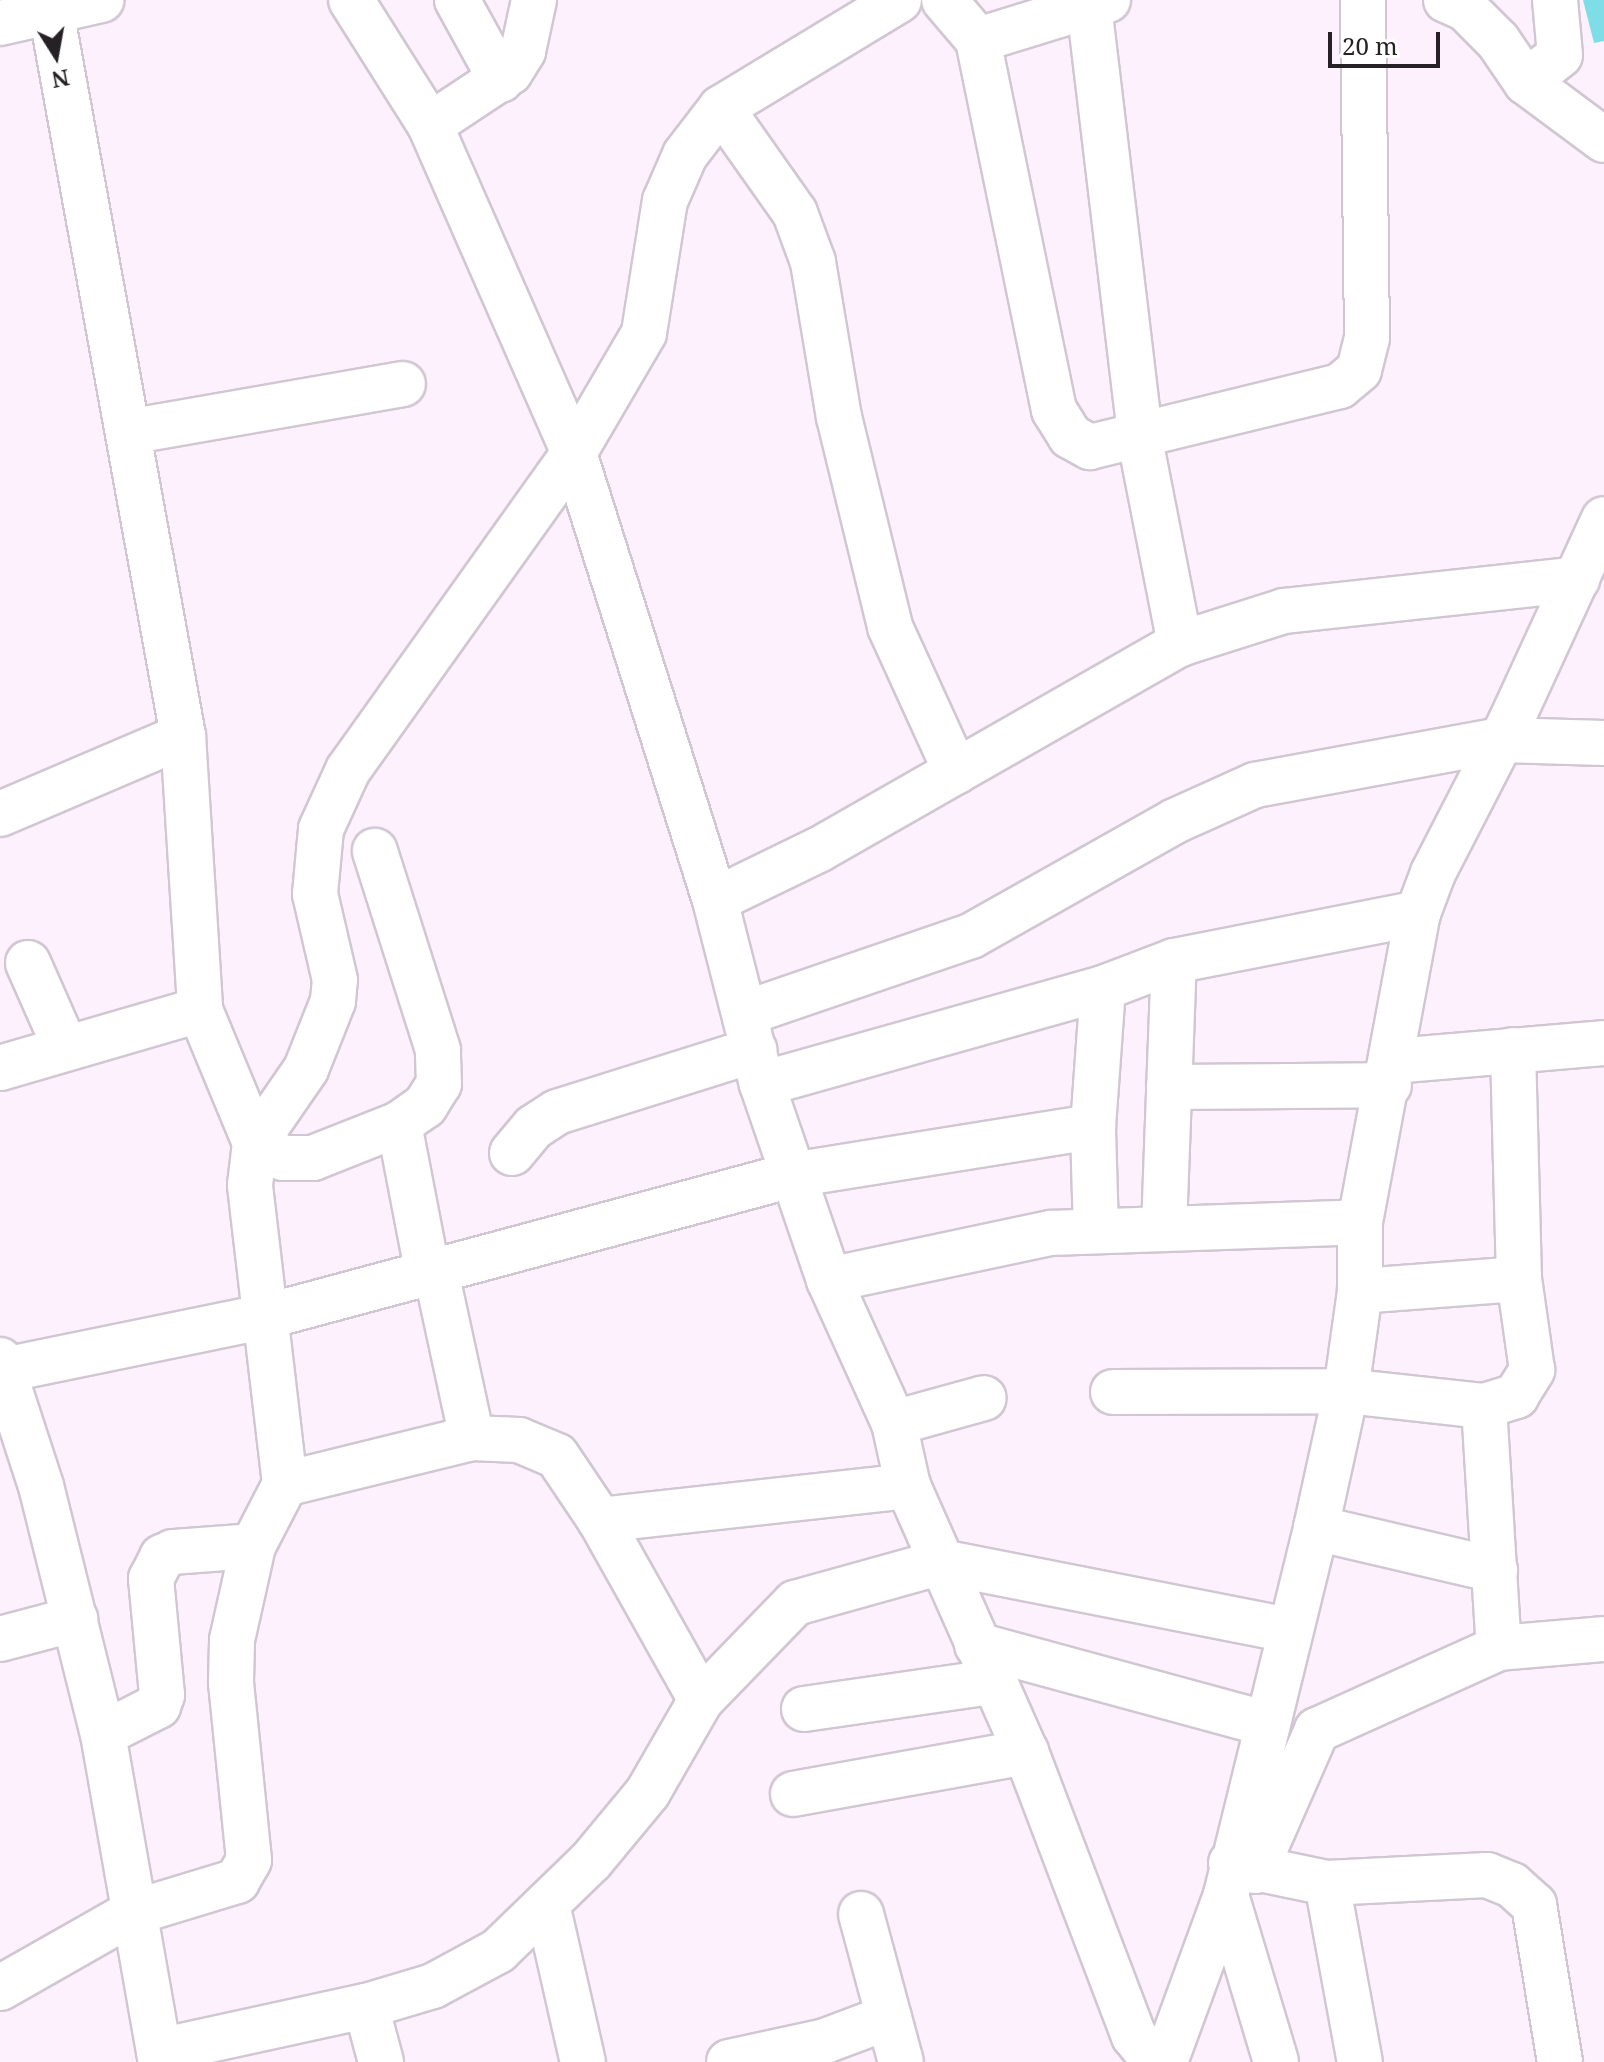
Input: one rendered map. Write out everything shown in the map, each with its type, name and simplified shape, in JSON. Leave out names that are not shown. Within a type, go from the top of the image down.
[{"type":"street","points":[[0,23],[50,5],[101,0]]},
{"type":"street","points":[[351,0],[430,125],[574,453],[715,900],[754,1049],[792,1175],[829,1280],[894,1423],[908,1486],[1026,1752],[1134,2036],[1155,2062]]},
{"type":"street","points":[[457,0],[501,80]]},
{"type":"street","points":[[430,125],[501,80],[523,51],[534,0]]},
{"type":"street","points":[[255,1143],[306,1069],[333,1001],[335,980],[315,894],[321,829],[348,770],[574,453],[644,333],[665,201],[685,155],[721,108],[899,0]]},
{"type":"street","points":[[944,0],[978,40],[1054,410],[1070,436],[1090,447],[1340,386],[1359,370],[1367,338],[1363,0]]},
{"type":"street","points":[[1446,0],[1466,9],[1498,41],[1526,82],[1604,140]]},
{"type":"street","points":[[1526,82],[1560,55],[1555,0]]},
{"type":"street","points":[[978,40],[1098,3],[1139,436],[1180,644]]},
{"type":"street","points":[[0,1988],[132,1913],[221,1887],[245,1874],[249,1860],[231,1682],[240,1590],[253,1546],[285,1484],[268,1316],[249,1216],[255,1143],[200,1010],[183,736],[50,5]]},
{"type":"street","points":[[721,108],[795,213],[813,262],[839,417],[890,627],[956,772]]},
{"type":"street","points":[[128,432],[403,384]]},
{"type":"street","points":[[1276,2062],[1237,1876],[1288,1630],[1316,1528],[1346,1391],[1360,1291],[1360,1222],[1392,1073],[1418,913],[1433,873],[1501,740],[1583,594],[1604,519]]},
{"type":"street","points":[[715,900],[820,849],[1180,644],[1284,611],[1583,594]]},
{"type":"street","points":[[0,814],[183,736]]},
{"type":"street","points":[[754,1049],[971,936],[1175,821],[1255,785],[1501,740],[1604,743]]},
{"type":"street","points":[[255,1143],[283,1158],[313,1158],[399,1124],[425,1106],[439,1084],[438,1050],[375,851]]},
{"type":"street","points":[[512,1153],[534,1127],[557,1112],[754,1049],[1103,988],[1174,961],[1418,913]]},
{"type":"street","points":[[1164,1229],[1174,961]]},
{"type":"street","points":[[28,963],[65,1047]]},
{"type":"street","points":[[1096,1231],[1093,1127],[1103,988]]},
{"type":"street","points":[[0,1068],[200,1010]]},
{"type":"street","points":[[1169,1087],[1392,1073],[1513,1050],[1604,1043]]},
{"type":"street","points":[[1113,1392],[1346,1391],[1484,1406],[1516,1396],[1532,1370],[1519,1279],[1513,1050]]},
{"type":"street","points":[[399,1124],[472,1438]]},
{"type":"street","points":[[1093,1127],[792,1175],[268,1316],[2,1365],[75,1619],[103,1734],[132,1913],[160,2056],[366,2006],[433,1986],[498,1951],[591,1861],[648,1792],[701,1700],[795,1603],[942,1562],[1288,1630]]},
{"type":"street","points":[[829,1280],[1051,1233],[1360,1222]]},
{"type":"street","points":[[1360,1291],[1519,1279]]},
{"type":"street","points":[[894,1423],[984,1398]]},
{"type":"street","points":[[1484,1406],[1499,1648]]},
{"type":"street","points":[[285,1484],[472,1438],[519,1440],[557,1456],[600,1520],[701,1700]]},
{"type":"street","points":[[600,1520],[908,1486]]},
{"type":"street","points":[[1316,1528],[1495,1570]]},
{"type":"street","points":[[103,1734],[158,1706],[162,1695],[151,1579],[162,1557],[173,1552],[253,1546]]},
{"type":"street","points":[[0,1639],[75,1619]]},
{"type":"street","points":[[1165,2062],[1237,1876],[1317,1730],[1499,1648],[1604,1639]]},
{"type":"street","points":[[804,1709],[984,1663],[1267,1724]]},
{"type":"street","points":[[793,1794],[1026,1752]]},
{"type":"street","points":[[1237,1876],[1327,1883],[1487,1875],[1512,1885],[1534,1905],[1560,2062]]},
{"type":"street","points":[[1327,1883],[1360,2062]]},
{"type":"street","points":[[547,1904],[583,2062]]},
{"type":"street","points":[[861,1914],[901,2062]]},
{"type":"street","points":[[366,2006],[381,2062]]},
{"type":"street","points":[[729,2062],[825,2052],[889,2017]]},
{"type":"water","points":[[1583,0],[1604,0],[1604,41],[1594,43]]}]
